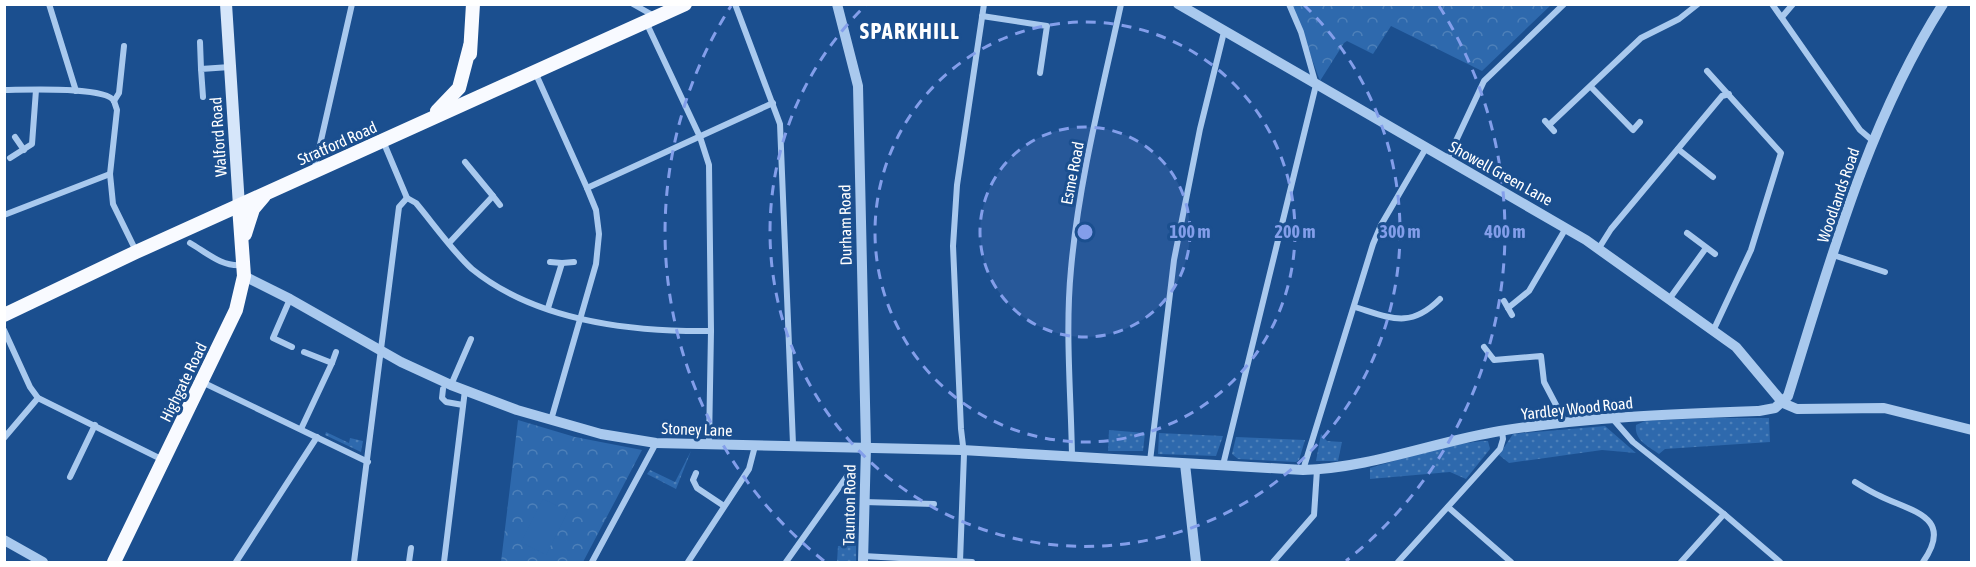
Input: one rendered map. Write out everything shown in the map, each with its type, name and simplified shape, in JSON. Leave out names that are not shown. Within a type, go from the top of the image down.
[{"type":"highway","points":[[465,104],[473,4]]},
{"type":"highway","name":"Stratford Road","points":[[4,315],[136,252],[685,4]]},
{"type":"highway","points":[[409,129],[453,97],[459,88],[470,46]]},
{"type":"highway","points":[[242,245],[248,219],[266,194]]},
{"type":"highway","name":"Highgate Road","points":[[114,562],[236,310],[243,271],[238,206]]},
{"type":"highway","points":[[216,216],[231,222],[242,245]]},
{"type":"main road","name":"Walford Road","points":[[226,4],[238,206]]},
{"type":"street","points":[[49,4],[76,91]]},
{"type":"street","points":[[314,172],[352,4]]},
{"type":"street","points":[[633,4],[651,19],[710,165],[712,182],[709,443]]},
{"type":"street","points":[[735,4],[780,124],[793,444]]},
{"type":"street","name":"Durham Road","points":[[837,4],[858,86],[866,447]]},
{"type":"street","points":[[960,562],[962,450],[952,246],[957,184],[984,4]]},
{"type":"street","name":"Esme Road","points":[[1072,456],[1069,311],[1071,270],[1087,165],[1121,4]]},
{"type":"street","points":[[1223,465],[1316,85],[1301,32],[1289,4]]},
{"type":"street","points":[[1447,160],[1484,81],[1564,4]]},
{"type":"street","points":[[1554,131],[1547,123],[1591,87],[1641,38],[1679,19],[1698,4]]},
{"type":"street","points":[[1772,4],[1860,130],[1873,141]]},
{"type":"street","points":[[1782,17],[1793,4]]},
{"type":"street","name":"Woodlands Road","points":[[1783,403],[1788,396],[1833,255],[1873,141],[1894,92],[1943,4]]},
{"type":"street","name":"Showell Green Lane","points":[[1182,6],[1599,248],[1714,329],[1748,360],[1783,403]]},
{"type":"street","points":[[982,16],[1047,26],[1040,73]]},
{"type":"street","points":[[1150,462],[1174,260],[1200,129],[1224,32]]},
{"type":"street","name":"Walford Road","points":[[200,42],[203,97]]},
{"type":"street","points":[[114,101],[119,93],[123,46]]},
{"type":"street","points":[[1297,74],[1309,63]]},
{"type":"street","points":[[201,69],[230,67]]},
{"type":"street","points":[[1707,71],[1779,149],[1780,158],[1751,250],[1714,329]]},
{"type":"street","points":[[535,72],[588,188],[598,221],[599,248],[551,421]]},
{"type":"street","points":[[1591,87],[1633,130],[1640,122]]},
{"type":"street","points":[[4,90],[76,91],[109,95],[114,101],[117,110],[110,174],[117,217],[136,252]]},
{"type":"street","points":[[10,158],[32,144],[36,90]]},
{"type":"street","points":[[1599,248],[1611,229],[1722,96],[1729,94]]},
{"type":"street","points":[[588,188],[773,103]]},
{"type":"street","points":[[15,137],[24,150]]},
{"type":"street","points":[[383,140],[407,198]]},
{"type":"street","points":[[1303,470],[1381,225],[1426,148]]},
{"type":"street","points":[[1678,149],[1713,177]]},
{"type":"street","points":[[465,162],[500,205]]},
{"type":"street","points":[[4,216],[110,174]]},
{"type":"street","points":[[450,242],[493,196]]},
{"type":"street","points":[[407,198],[412,199],[470,267],[492,283],[548,308],[581,318],[668,330],[711,331]]},
{"type":"street","points":[[354,562],[399,207],[407,198]]},
{"type":"street","points":[[1508,308],[1529,291],[1567,228]]},
{"type":"street","points":[[1687,232],[1715,254]]},
{"type":"street","name":"Stoney Lane","points":[[190,243],[222,263],[243,271],[447,387],[465,390],[551,421],[602,434],[656,443],[754,446],[793,444],[962,450],[1185,464]]},
{"type":"street","points":[[1670,298],[1706,248]]},
{"type":"street","points":[[1833,255],[1885,272]]},
{"type":"street","points":[[550,262],[574,262]]},
{"type":"street","points":[[548,308],[562,262]]},
{"type":"street","points":[[290,299],[273,338],[292,347]]},
{"type":"street","points":[[1355,307],[1403,320],[1422,315],[1440,299]]},
{"type":"street","points":[[1504,301],[1512,315]]},
{"type":"street","points":[[4,330],[30,387],[38,398],[163,461]]},
{"type":"street","points":[[463,405],[446,402],[442,398],[471,339]]},
{"type":"street","points":[[1484,347],[1494,360],[1541,356],[1544,382],[1566,423]]},
{"type":"street","points":[[304,352],[332,363]]},
{"type":"street","points":[[301,429],[336,352]]},
{"type":"street","points":[[202,382],[368,462]]},
{"type":"street","points":[[444,562],[465,390]]},
{"type":"street","points":[[4,438],[38,398]]},
{"type":"street","name":"Yardley Wood Road","points":[[1185,464],[1317,470],[1350,466],[1446,441],[1502,431],[1612,418],[1760,411],[1775,408],[1783,403],[1797,409],[1884,408],[1971,430]]},
{"type":"street","points":[[1612,418],[1633,442],[1780,562]]},
{"type":"street","points":[[70,477],[95,425]]},
{"type":"street","points":[[1398,562],[1500,449],[1503,440],[1502,431]]},
{"type":"street","points":[[236,562],[317,437]]},
{"type":"street","points":[[592,562],[656,443]]},
{"type":"street","points":[[688,562],[753,461],[754,446]]},
{"type":"street","name":"Taunton Road","points":[[863,559],[866,447]]},
{"type":"street","points":[[1185,464],[1196,562]]},
{"type":"street","points":[[1273,562],[1314,515],[1317,470]]},
{"type":"street","points":[[786,562],[850,472]]},
{"type":"street","points":[[693,480],[696,473]]},
{"type":"street","points":[[685,477],[693,480],[697,488],[724,506]]},
{"type":"street","points":[[1855,482],[1881,497],[1917,510],[1927,519],[1932,538],[1923,562]]},
{"type":"street","points":[[864,502],[934,504]]},
{"type":"street","points":[[1448,507],[1510,562]]},
{"type":"street","points":[[1681,562],[1724,514]]},
{"type":"street","points":[[4,540],[43,562]]},
{"type":"street","points":[[410,562],[411,548]]},
{"type":"street","points":[[863,559],[972,562]]},
{"type":"green space","points":[[1292,5],[1551,5],[1482,71],[1391,26],[1373,54],[1347,41],[1344,43],[1320,81]]},
{"type":"green space","points":[[1769,418],[1770,442],[1665,449],[1659,454],[1639,439],[1636,430],[1636,425],[1645,421]]},
{"type":"green space","points":[[518,420],[575,437],[642,450],[583,562],[501,562]]},
{"type":"green space","points":[[1605,426],[1636,453],[1602,450],[1509,463],[1499,455],[1513,434]]},
{"type":"green space","points":[[1109,430],[1145,433],[1143,451],[1108,451]]},
{"type":"green space","points":[[326,432],[349,443],[350,438],[363,441],[361,452],[325,435]]},
{"type":"green space","points":[[1159,433],[1223,436],[1216,456],[1158,454]]},
{"type":"green space","points":[[1321,434],[1327,441],[1342,442],[1338,461],[1316,461]]},
{"type":"green space","points":[[1236,437],[1305,440],[1299,460],[1296,462],[1238,459],[1232,454]]},
{"type":"green space","points":[[1488,441],[1490,449],[1466,479],[1450,472],[1370,479],[1370,468],[1445,446]]},
{"type":"green space","points":[[691,451],[676,489],[647,474],[650,470],[675,482]]},
{"type":"green space","points":[[543,499],[568,511],[546,555],[521,542]]},
{"type":"green space","points":[[856,545],[856,562],[837,562],[838,546]]},
{"type":"district","name":"SPARKHILL","points":[[910,31]]}]
